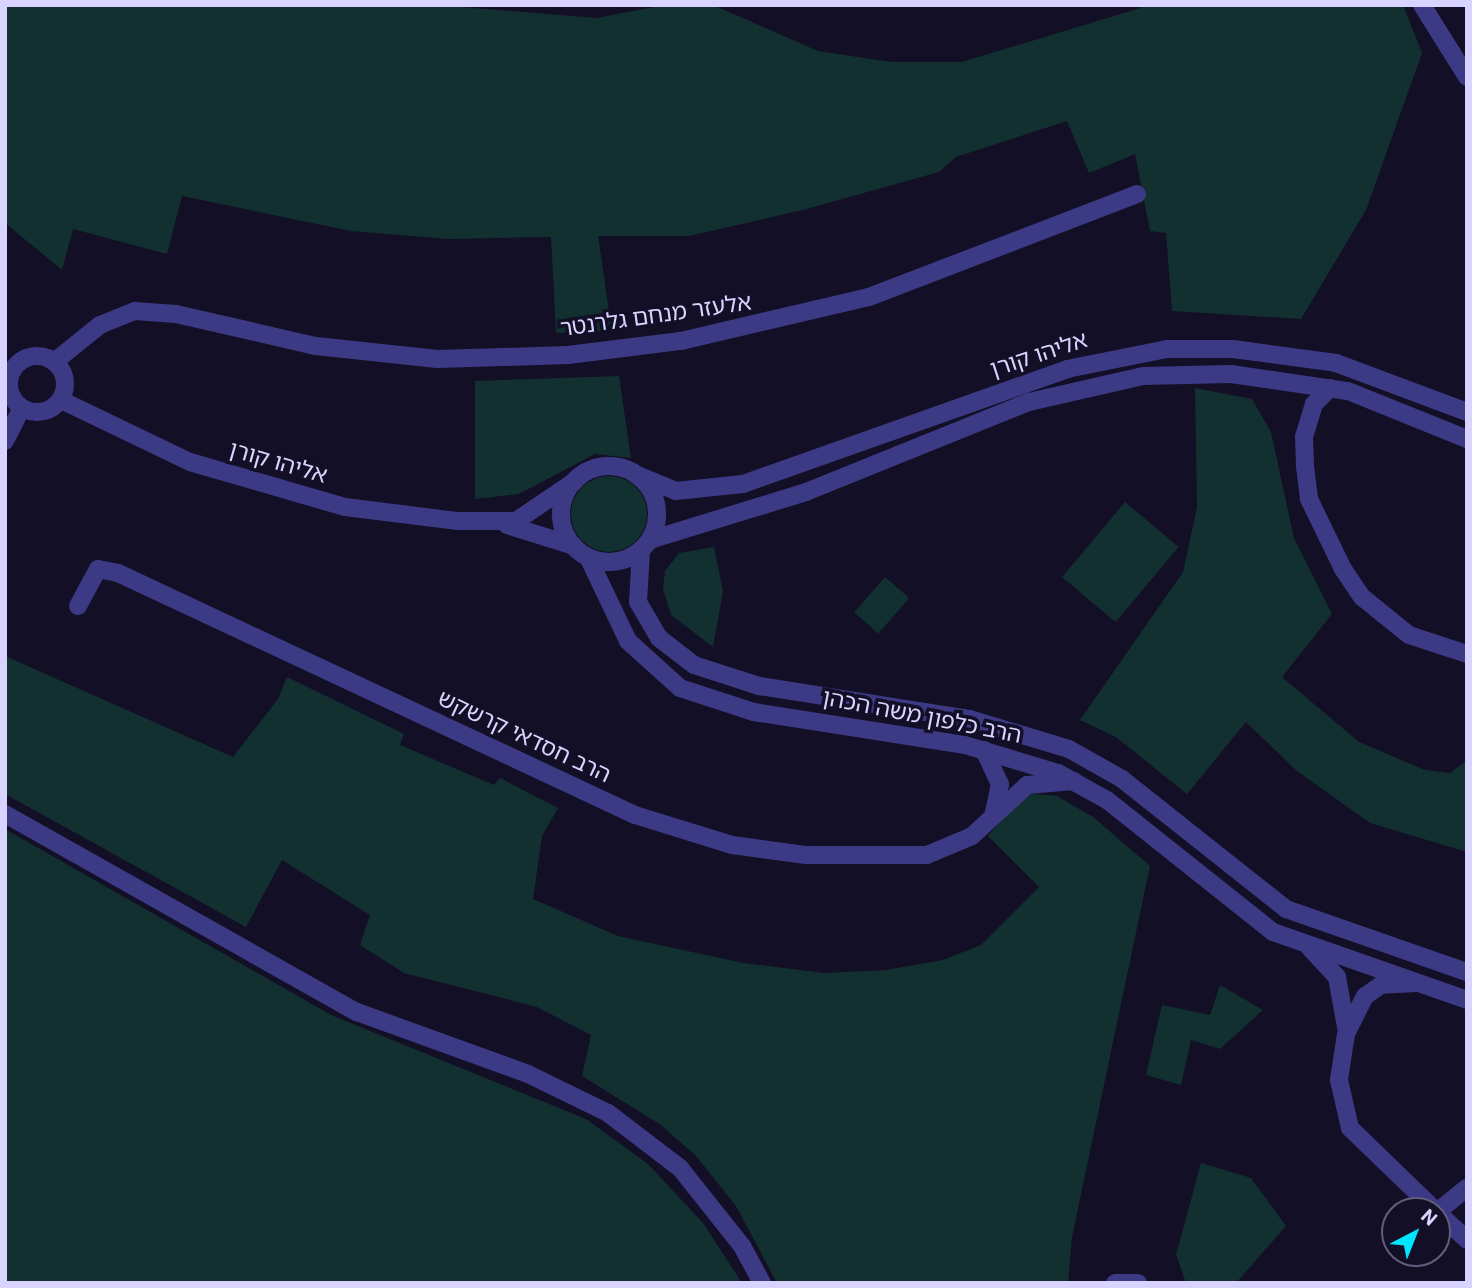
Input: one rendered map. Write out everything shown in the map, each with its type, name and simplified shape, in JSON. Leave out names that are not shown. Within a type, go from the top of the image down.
[{"type":"street","points":[[1422,5],[1467,78]]},
{"type":"street","name":"אלעזר מנחם גלרנטר","points":[[54,362],[90,331],[135,311],[176,314],[316,346],[437,359],[568,355],[681,341],[869,297],[1137,194]]},
{"type":"street","name":"אליהו קורן","points":[[635,474],[676,491],[743,484],[1066,369],[1167,349],[1233,349],[1336,363],[1467,412]]},
{"type":"street","points":[[31,357],[54,362],[65,379],[61,400],[43,412],[22,408],[10,390],[9,367],[31,357]]},
{"type":"street","name":"אליהו קורן","points":[[645,545],[806,492],[1029,402],[1107,384],[1199,373],[1330,387],[1467,439]]},
{"type":"street","points":[[1330,387],[1314,404],[1304,437],[1305,466],[1309,499],[1343,569],[1362,597],[1409,635],[1467,654]]},
{"type":"street","name":"אליהו קורן","points":[[61,400],[181,458],[260,487],[386,513],[496,523],[581,552]]},
{"type":"street","points":[[5,441],[22,408]]},
{"type":"street","points":[[604,466],[635,474],[656,504],[645,545],[610,562],[581,552],[562,520],[575,481],[604,466]]},
{"type":"street","name":"אליהו קורן","points":[[496,523],[531,516],[575,481]]},
{"type":"street","name":"הרב כלפון משה הכהן","points":[[645,545],[638,602],[659,638],[694,665],[759,686],[970,719],[1069,749],[1122,779],[1286,909],[1467,972]]},
{"type":"street","name":"הרב כלפון משה הכהן","points":[[581,552],[628,641],[681,688],[754,712],[984,750],[1074,780],[1245,913],[1310,948],[1467,1000]]},
{"type":"street","name":"הרב חסדאי קרשקש","points":[[78,606],[98,569],[118,573],[623,810],[732,845],[899,858],[950,848],[987,824],[1027,785],[1074,780]]},
{"type":"street","points":[[984,750],[1000,784],[999,806],[987,824]]},
{"type":"street","points":[[5,814],[357,1012],[528,1074],[608,1113],[680,1168],[742,1246],[762,1283]]},
{"type":"street","points":[[1310,948],[1337,977],[1346,1034]]},
{"type":"street","points":[[1417,983],[1381,985],[1364,996],[1346,1034],[1339,1080],[1350,1128],[1421,1197]]},
{"type":"street","points":[[1451,1201],[1467,1188]]},
{"type":"street","points":[[1451,1225],[1467,1240]]},
{"type":"street","points":[[1115,1283],[1138,1283]]},
{"type":"green space","points":[[5,5],[436,5],[597,18],[664,5],[713,5],[818,51],[891,62],[962,62],[1150,5],[1403,5],[1422,53],[1366,210],[1301,319],[1172,311],[1166,233],[1150,231],[1135,154],[1089,173],[1067,121],[956,157],[939,172],[803,210],[689,236],[598,236],[612,331],[556,333],[551,237],[448,239],[351,231],[182,196],[167,254],[73,229],[62,270],[5,223]]},
{"type":"green space","points":[[619,376],[631,458],[595,454],[519,494],[475,499],[475,381]]},
{"type":"green space","points":[[1195,388],[1252,399],[1271,432],[1294,538],[1332,614],[1282,677],[1359,742],[1425,770],[1450,773],[1467,760],[1467,852],[1370,823],[1297,771],[1246,722],[1187,794],[1116,737],[1080,720],[1183,572],[1197,507]]},
{"type":"green space","points":[[602,476],[616,476],[630,482],[641,493],[647,514],[644,529],[636,541],[616,552],[602,552],[588,546],[577,535],[571,521],[571,507],[577,493],[588,482]]},
{"type":"green space","points":[[1125,502],[1179,547],[1116,622],[1062,577]]},
{"type":"green space","points":[[714,547],[723,591],[713,647],[671,615],[663,589],[665,571],[679,553]]},
{"type":"green space","points":[[885,577],[909,598],[878,633],[854,612]]},
{"type":"green space","points":[[5,656],[233,757],[278,699],[287,677],[404,734],[400,745],[494,785],[500,778],[558,808],[542,836],[533,899],[618,936],[743,963],[824,973],[886,970],[943,960],[981,945],[1039,887],[988,836],[1025,793],[1057,796],[1093,817],[1150,866],[1072,1237],[1068,1283],[777,1283],[736,1206],[696,1156],[661,1125],[582,1076],[591,1035],[537,1007],[404,973],[360,945],[370,915],[282,860],[246,927],[5,794]]},
{"type":"green space","points":[[5,829],[331,1015],[586,1119],[648,1164],[703,1223],[742,1283],[5,1283]]},
{"type":"green space","points":[[1220,985],[1263,1010],[1220,1049],[1191,1040],[1181,1085],[1146,1075],[1162,1005],[1210,1015]]},
{"type":"green space","points":[[1201,1163],[1251,1178],[1286,1226],[1236,1283],[1186,1283],[1176,1255]]}]
